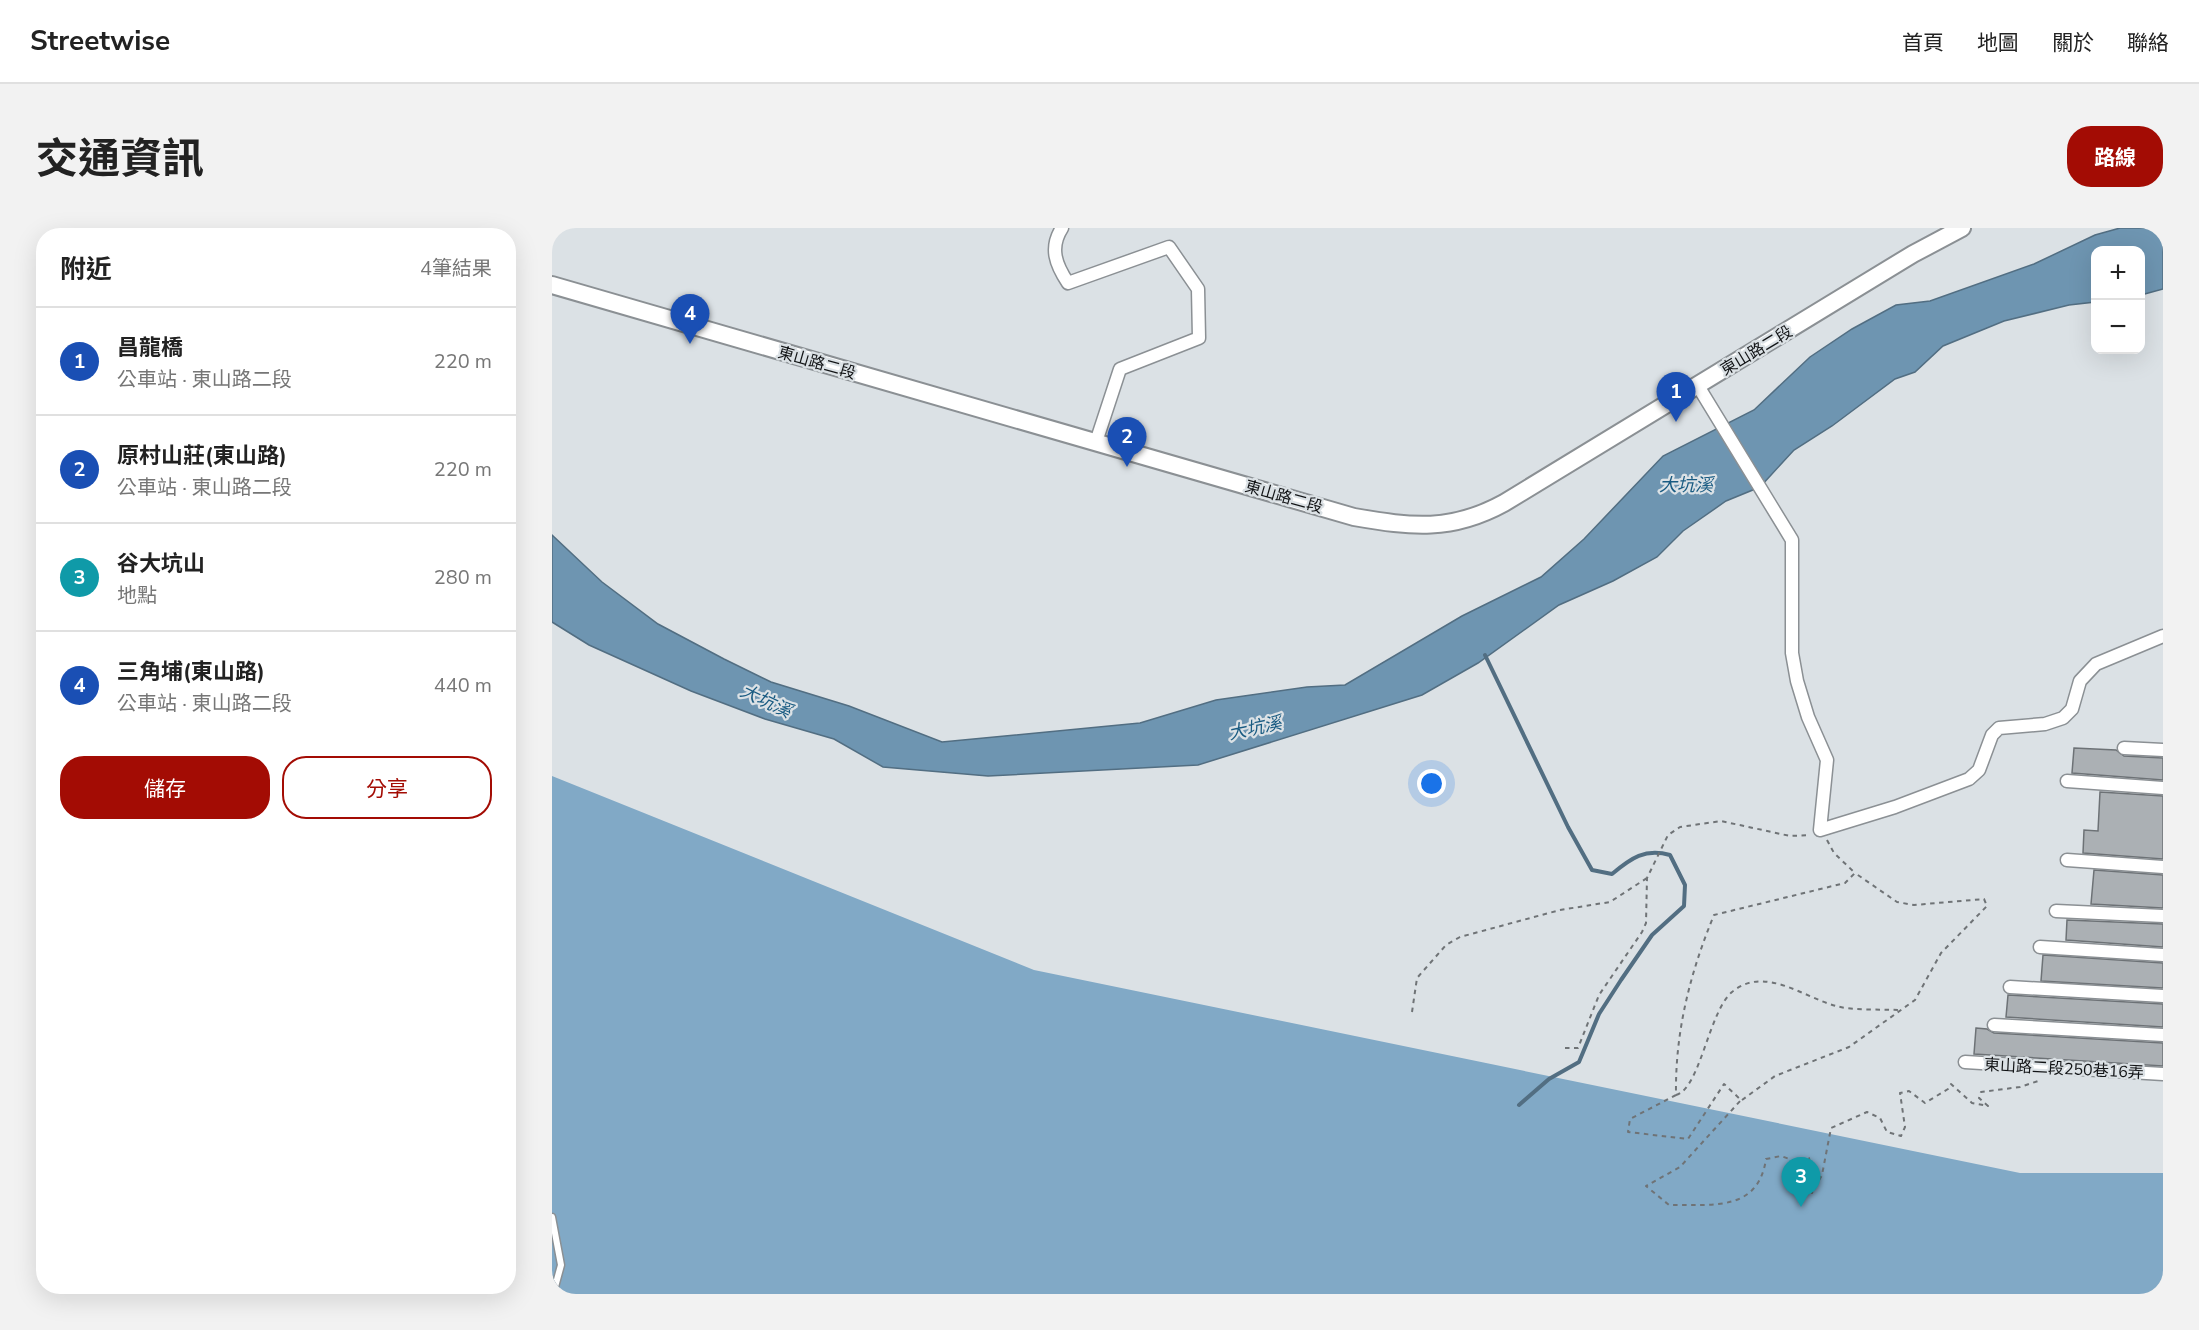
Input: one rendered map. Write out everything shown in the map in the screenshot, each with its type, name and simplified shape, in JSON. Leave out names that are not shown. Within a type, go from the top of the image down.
[{"type":"main road","name":"東山路二段","points":[[552,285],[1354,517],[1427,526],[1479,517],[1913,254],[1962,228]]},
{"type":"street","points":[[1062,228],[1056,246],[1055,263],[1068,283],[1169,247],[1198,289],[1199,338],[1120,369],[1096,442]]},
{"type":"street","points":[[1698,386],[1792,540],[1792,653],[1808,717],[1827,760],[1821,830],[1895,807],[1969,779],[1979,770],[1992,735],[1999,728],[2045,724],[2063,718],[2072,709],[2080,681],[2096,663],[2163,636]]},
{"type":"street","points":[[2124,748],[2163,750]]},
{"type":"street","points":[[2067,781],[2163,788]]},
{"type":"street","points":[[2067,860],[2163,867]]},
{"type":"street","points":[[2056,911],[2163,916]]},
{"type":"street","points":[[2040,947],[2163,955]]},
{"type":"street","points":[[2010,987],[2163,996]]},
{"type":"street","points":[[1994,1025],[2163,1035]]},
{"type":"street","name":"東山路二段250巷16弄","points":[[1965,1062],[2163,1074]]},
{"type":"lane","points":[[552,1217],[561,1265],[555,1287],[552,1288]]},
{"type":"path","points":[[1564,1048],[1578,1048],[1599,994],[1642,932],[1646,923],[1647,878],[1668,835],[1680,827],[1720,821],[1790,836],[1808,836],[1821,830],[1834,853],[1855,873],[1897,902],[1914,905],[1984,899],[1988,906],[1941,953],[1915,1000],[1849,1047],[1775,1076],[1741,1100],[1680,1167],[1646,1186],[1669,1205],[1726,1204],[1755,1191],[1764,1174],[1766,1159],[1781,1156],[1798,1162],[1809,1158],[1811,1168],[1805,1186],[1812,1192],[1822,1175],[1832,1128],[1867,1112],[1880,1118],[1887,1132],[1901,1136],[1905,1127],[1900,1093],[1909,1091],[1925,1103],[1948,1089],[1951,1084],[1972,1103],[1988,1106],[1979,1098],[1981,1092],[2020,1087],[2047,1078],[2055,1068]]},
{"type":"path","points":[[1676,1095],[1675,1062],[1685,1002],[1695,962],[1714,915],[1845,883],[1855,873]]},
{"type":"path","points":[[1412,1012],[1417,978],[1446,945],[1460,937],[1560,910],[1610,902],[1647,878]]},
{"type":"path","points":[[1741,1100],[1724,1084],[1688,1139],[1628,1132],[1630,1119],[1676,1095],[1689,1085],[1717,1014],[1732,992],[1753,982],[1783,984],[1838,1007],[1900,1010]]},
{"type":"shaded area","points":[[552,776],[1034,970],[2020,1173],[2163,1173],[2163,1294],[552,1294]]},
{"type":"water","name":"大坑溪","points":[[2120,228],[2163,228],[2163,289],[2145,294],[2145,246],[2091,246],[2091,302],[2069,305],[2004,321],[1943,346],[1915,372],[1895,379],[1832,426],[1794,450],[1760,487],[1726,501],[1683,531],[1657,557],[1613,581],[1559,605],[1478,663],[1422,695],[1198,765],[988,776],[883,767],[834,739],[765,719],[691,691],[589,645],[552,622],[552,535],[602,582],[658,624],[771,682],[849,706],[942,742],[1140,723],[1216,700],[1307,687],[1345,685],[1462,616],[1541,577],[1584,539],[1663,456],[1754,410],[1810,357],[1852,329],[1896,305],[1930,301],[2034,264],[2095,235]]},
{"type":"building","points":[[2074,748],[2116,750],[2124,756],[2163,758],[2163,780],[2072,773]]},
{"type":"building","points":[[2100,792],[2163,796],[2163,859],[2083,853],[2084,830],[2098,831]]},
{"type":"building","points":[[2094,870],[2163,875],[2163,908],[2091,904]]},
{"type":"building","points":[[2067,920],[2163,924],[2163,947],[2066,940]]},
{"type":"building","points":[[2043,955],[2163,963],[2163,988],[2041,981]]},
{"type":"building","points":[[2008,995],[2163,1004],[2163,1027],[2006,1017]]},
{"type":"building","points":[[1976,1028],[1987,1029],[1994,1033],[2163,1043],[2163,1066],[1974,1054]]},
{"type":"waterway","points":[[1485,655],[1568,827],[1592,870],[1612,874],[1639,856],[1661,853],[1670,855],[1685,885],[1684,906],[1652,935],[1621,980],[1599,1014],[1579,1062],[1549,1079],[1519,1105]]},
{"type":"place","name":"三角埔(東山路)","points":[[690,344]]},
{"type":"place","name":"昌龍橋","points":[[1676,422]]},
{"type":"place","name":"原村山莊(東山路)","points":[[1127,467]]},
{"type":"place","name":"谷大坑山","points":[[1801,1207]]}]
